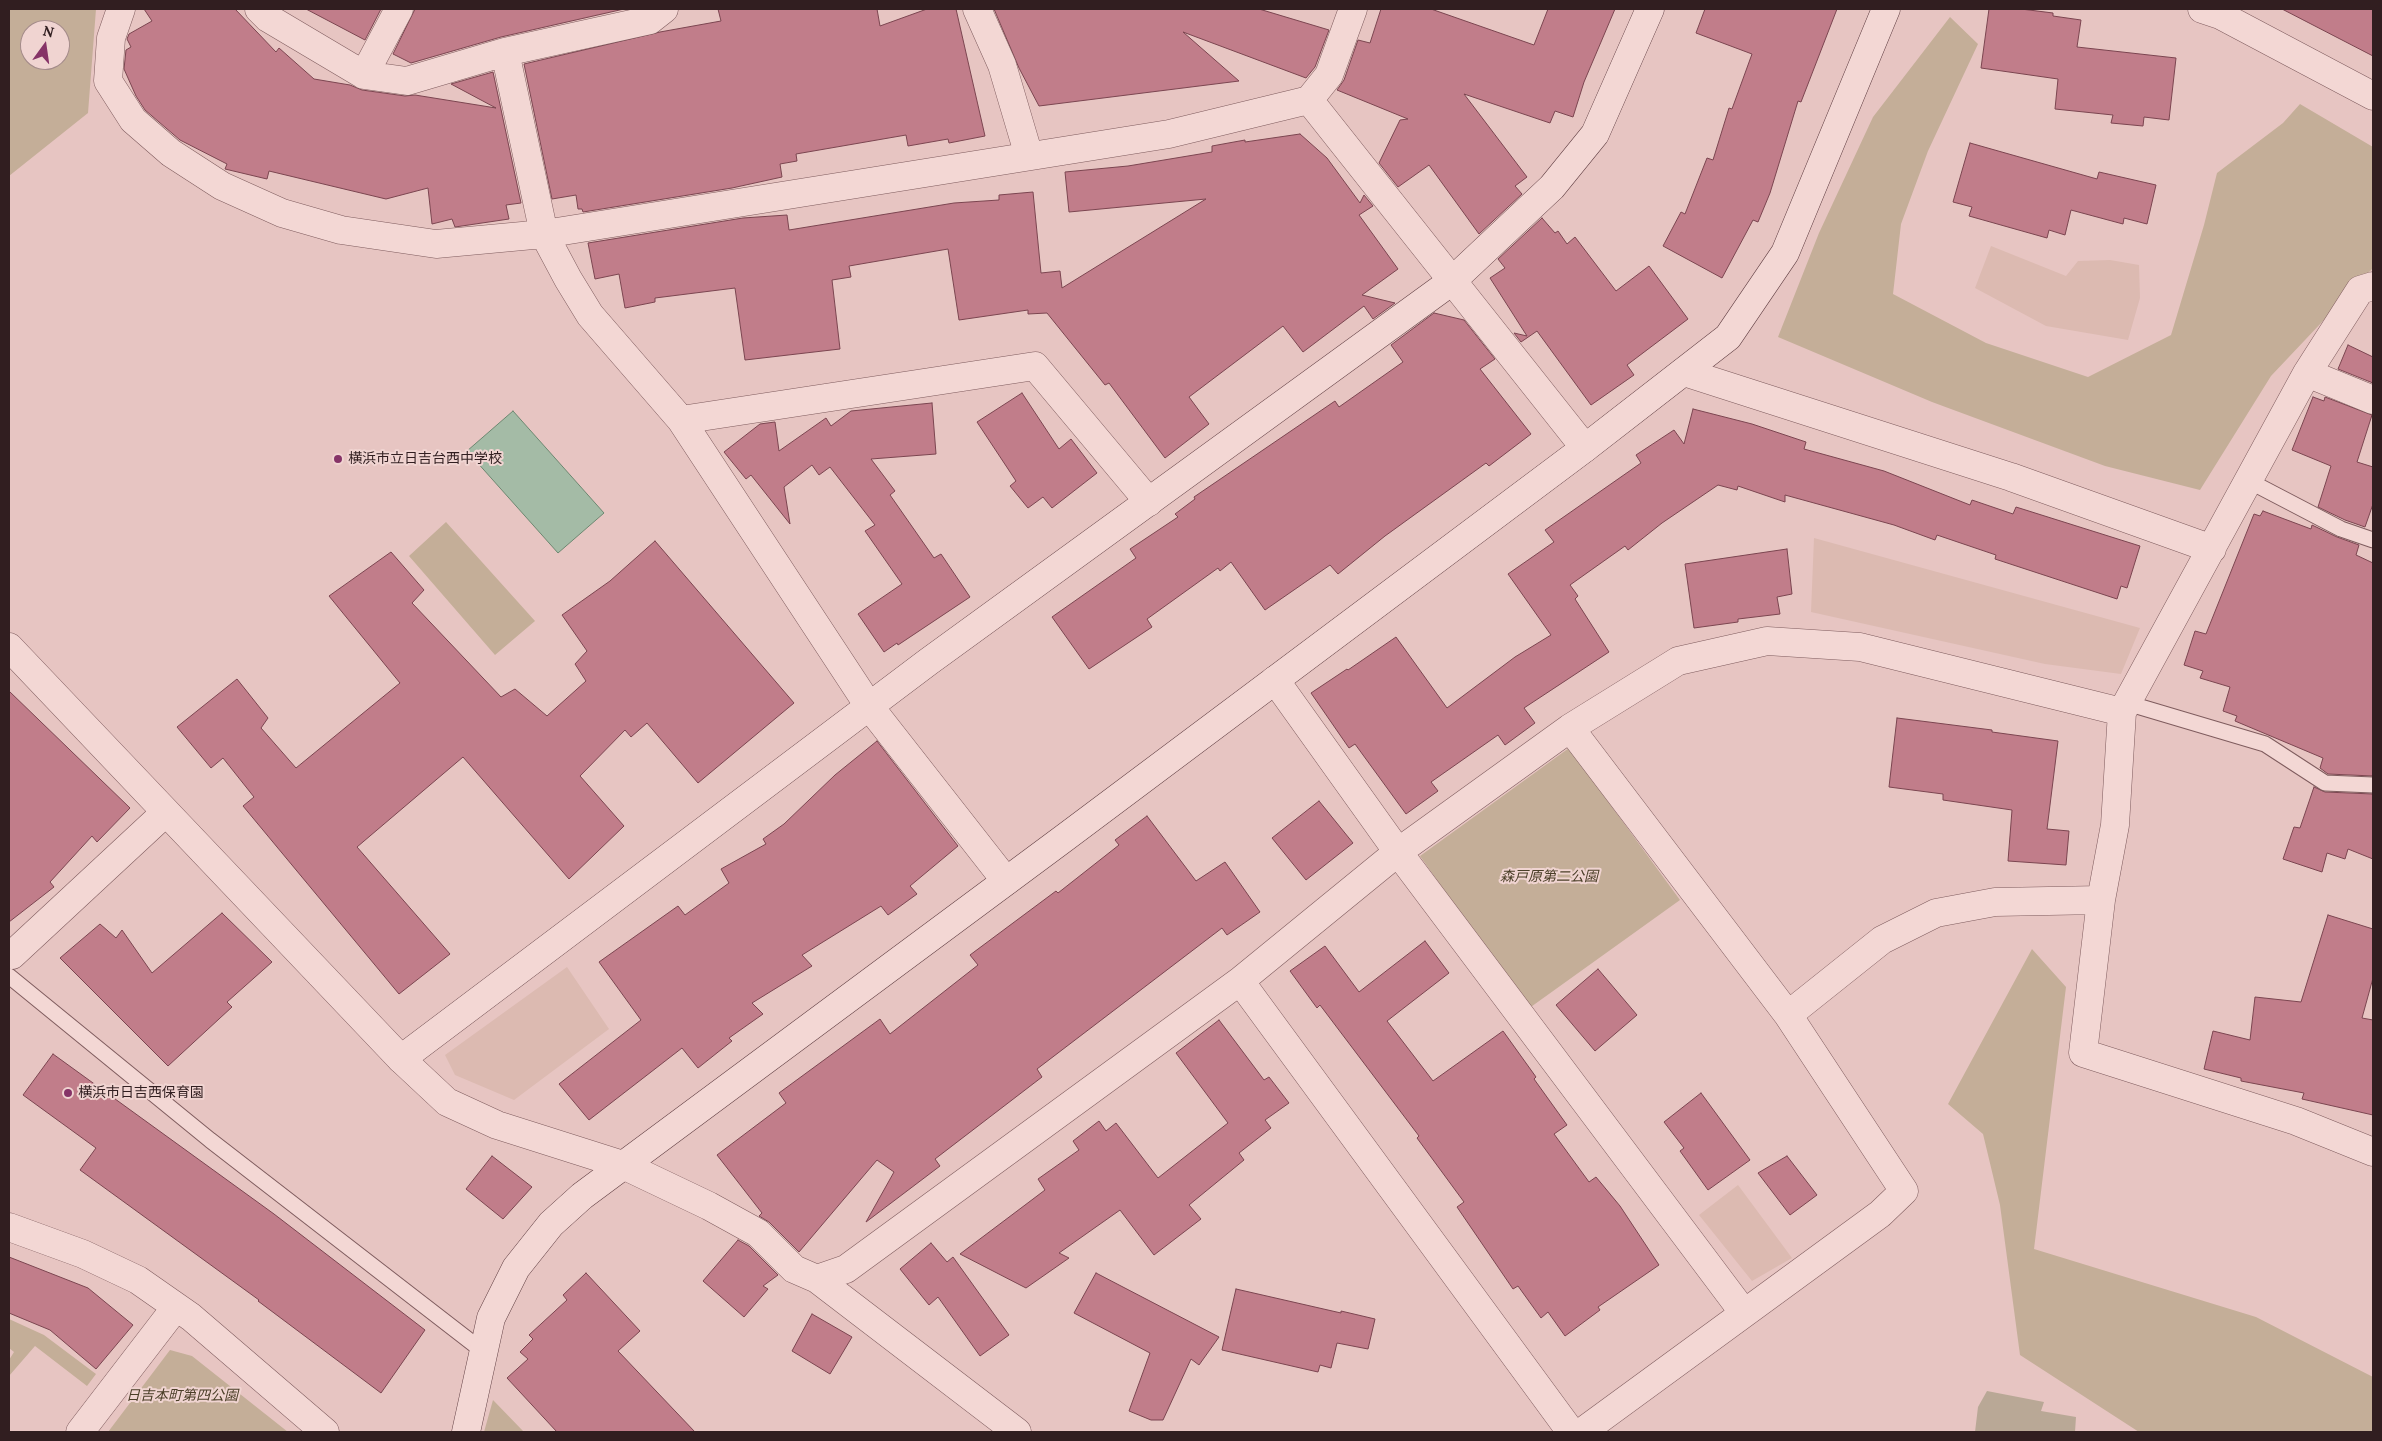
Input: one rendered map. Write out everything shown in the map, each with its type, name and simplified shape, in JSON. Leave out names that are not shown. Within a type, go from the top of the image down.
[{"type":"street","points":[[121,9],[111,38],[108,81],[134,120],[171,153],[222,186],[282,213],[341,230],[436,244],[544,234],[1168,134],[1308,100],[1329,75],[1353,9]]},
{"type":"street","points":[[259,9],[268,18],[364,75],[407,81],[505,52],[650,20],[664,9]]},
{"type":"street","points":[[364,75],[400,9]]},
{"type":"street","points":[[977,9],[1002,65],[1029,156]]},
{"type":"street","points":[[401,1059],[870,706],[1452,282],[1552,187],[1594,134],[1650,9]]},
{"type":"street","points":[[466,1432],[491,1318],[516,1268],[551,1224],[582,1196],[1275,680],[1584,448],[1728,337],[1785,253],[1886,9]]},
{"type":"street","points":[[2214,11],[2373,96]]},
{"type":"street","points":[[505,52],[544,234],[590,315],[681,420],[870,706],[1006,881]]},
{"type":"street","points":[[1308,100],[1584,448]]},
{"type":"street","points":[[2373,286],[2360,290],[2307,373],[2249,482],[2124,707],[2115,825],[2101,900],[2083,1053],[2296,1121],[2373,1152]]},
{"type":"street","points":[[681,420],[1035,366],[1149,502]]},
{"type":"street","points":[[1684,372],[2012,477],[2212,549]]},
{"type":"street","points":[[2307,373],[2373,400]]},
{"type":"street","points":[[817,1279],[846,1269],[1240,981],[1398,852],[1570,728],[1678,661],[1767,641],[1860,647],[2124,707]]},
{"type":"street","points":[[9,647],[401,1059],[447,1102],[498,1125],[623,1165],[709,1206],[758,1233],[794,1268],[817,1279],[1017,1432]]},
{"type":"street","points":[[1275,680],[1398,852],[1744,1314]]},
{"type":"street","points":[[1570,728],[1788,1015],[1904,1192],[1880,1214],[1582,1432]]},
{"type":"street","points":[[9,963],[166,812]]},
{"type":"street","points":[[1788,1015],[1882,940],[1936,913],[1995,902],[2101,900]]},
{"type":"street","points":[[1240,981],[1571,1432]]},
{"type":"street","points":[[9,1228],[83,1254],[138,1280],[176,1307],[325,1432]]},
{"type":"street","points":[[80,1432],[176,1307]]},
{"type":"lane","points":[[2249,482],[2341,529],[2373,540]]},
{"type":"lane","points":[[2124,707],[2265,744],[2325,783],[2373,785]]},
{"type":"lane","points":[[9,963],[210,1140],[484,1352]]},
{"type":"shaded area","points":[[1991,246],[2066,276],[2078,261],[2110,260],[2139,265],[2140,298],[2128,340],[2046,326],[1975,288]]},
{"type":"shaded area","points":[[513,411],[604,513],[558,553],[467,451]]},
{"type":"shaded area","points":[[1814,538],[2140,628],[2121,674],[2045,664],[1811,612]]},
{"type":"shaded area","points":[[567,967],[609,1029],[514,1100],[455,1075],[445,1055]]},
{"type":"shaded area","points":[[1738,1185],[1792,1258],[1752,1281],[1699,1215]]},
{"type":"shaded area","points":[[1987,1391],[2044,1402],[2041,1411],[2076,1417],[2075,1432],[1975,1432],[1978,1407]]},
{"type":"green space","points":[[9,9],[96,9],[88,113],[9,176]]},
{"type":"green space","points":[[1950,17],[1978,44],[1928,151],[1901,224],[1893,294],[1986,343],[2088,377],[2171,335],[2204,225],[2217,173],[2283,123],[2300,104],[2373,147],[2373,268],[2271,376],[2200,490],[2105,466],[1932,402],[1778,337],[1819,233],[1873,117]]},
{"type":"green space","points":[[446,522],[535,621],[495,655],[409,556]]},
{"type":"green space","name":"森戸原第二公園","points":[[1569,748],[1680,900],[1528,1009],[1420,856]]},
{"type":"green space","points":[[2032,949],[2066,987],[2034,1249],[2256,1317],[2373,1377],[2373,1432],[2139,1432],[2020,1355],[2000,1205],[1983,1134],[1948,1104]]},
{"type":"green space","points":[[9,1319],[44,1335],[96,1374],[87,1386],[35,1346],[9,1376],[9,1360],[14,1352],[9,1348]]},
{"type":"green space","name":"日吉本町第四公園","points":[[170,1350],[192,1356],[288,1432],[108,1432]]},
{"type":"green space","points":[[493,1400],[524,1432],[484,1432]]},
{"type":"building","points":[[144,9],[235,9],[276,52],[279,48],[314,79],[350,85],[362,90],[405,96],[415,95],[496,108],[451,84],[493,72],[521,203],[506,205],[509,219],[455,227],[452,219],[432,224],[428,188],[386,199],[269,171],[267,179],[225,169],[227,164],[180,140],[145,110],[136,96],[124,69],[126,50],[131,47],[127,39],[129,34],[152,21]]},
{"type":"building","points":[[306,9],[381,9],[365,40]]},
{"type":"building","points":[[415,9],[624,9],[501,37],[411,63],[393,54]]},
{"type":"building","points":[[718,9],[877,9],[880,26],[927,9],[956,9],[985,136],[949,143],[948,139],[908,146],[906,135],[796,154],[797,161],[780,164],[782,177],[732,188],[583,212],[582,209],[578,209],[576,195],[552,199],[524,64],[660,32],[721,21]]},
{"type":"building","points":[[994,9],[1259,9],[1329,30],[1315,67],[1306,78],[1183,32],[1239,81],[1039,106],[1019,68]]},
{"type":"building","points":[[1381,9],[1431,9],[1534,45],[1548,9],[1615,9],[1584,82],[1573,117],[1555,111],[1550,123],[1464,94],[1527,177],[1515,186],[1522,194],[1479,234],[1429,165],[1398,187],[1379,163],[1400,120],[1408,119],[1337,90],[1344,80],[1358,40],[1370,43]]},
{"type":"building","points":[[1705,9],[1837,9],[1801,102],[1798,101],[1770,193],[1758,222],[1753,220],[1722,278],[1663,246],[1681,212],[1685,214],[1707,158],[1713,160],[1729,108],[1732,109],[1752,54],[1696,33]]},
{"type":"building","points":[[1989,9],[2021,9],[2053,13],[2053,16],[2081,20],[2077,47],[2176,58],[2169,120],[2144,117],[2143,126],[2111,123],[2113,115],[2055,109],[2058,79],[1981,68]]},
{"type":"building","points":[[2282,9],[2373,9],[2373,56]]},
{"type":"building","points":[[1300,134],[1327,158],[1360,203],[1364,195],[1373,206],[1359,215],[1398,269],[1362,295],[1395,303],[1373,319],[1364,306],[1303,352],[1283,326],[1189,397],[1209,424],[1165,458],[1109,383],[1105,385],[1047,313],[1028,314],[1028,310],[959,320],[948,249],[849,266],[851,277],[832,280],[840,349],[745,360],[735,288],[655,298],[655,302],[625,308],[619,274],[595,279],[588,243],[743,218],[787,215],[789,230],[954,203],[999,200],[999,195],[1033,192],[1041,273],[1060,271],[1062,288],[1206,199],[1069,212],[1065,172],[1128,166],[1212,152],[1212,146]]},
{"type":"building","points":[[1970,143],[2097,179],[2099,172],[2156,185],[2147,224],[2124,218],[2123,224],[2071,210],[2065,235],[2049,230],[2047,238],[1969,216],[1972,207],[1953,202]]},
{"type":"building","points":[[1542,218],[1555,233],[1558,231],[1567,244],[1575,237],[1616,291],[1649,266],[1688,319],[1627,365],[1634,375],[1591,405],[1537,331],[1521,342],[1514,333],[1527,336],[1490,278],[1505,268],[1498,259]]},
{"type":"building","points":[[1434,313],[1464,320],[1495,359],[1480,369],[1531,434],[1489,466],[1486,463],[1385,536],[1338,574],[1330,565],[1265,610],[1231,562],[1220,571],[1218,568],[1147,619],[1152,627],[1089,669],[1052,617],[1136,558],[1130,549],[1178,517],[1175,514],[1195,499],[1194,497],[1335,401],[1339,407],[1403,362],[1391,345]]},
{"type":"building","points":[[2348,345],[2373,357],[2373,383],[2338,369]]},
{"type":"building","points":[[1022,393],[1059,449],[1071,439],[1097,473],[1052,508],[1043,497],[1028,508],[1010,486],[1016,481],[977,422]]},
{"type":"building","points":[[2313,397],[2324,401],[2325,397],[2372,415],[2357,462],[2373,467],[2373,504],[2365,527],[2318,507],[2331,466],[2292,450]]},
{"type":"building","points":[[932,403],[936,454],[871,459],[895,491],[890,495],[934,558],[941,554],[970,597],[898,645],[897,643],[884,652],[858,614],[902,584],[865,531],[875,525],[830,467],[819,475],[812,465],[784,487],[790,524],[751,475],[746,479],[724,452],[760,424],[775,422],[779,451],[826,418],[831,426],[851,411]]},
{"type":"building","points":[[1693,409],[1752,424],[1806,442],[1804,449],[1884,471],[1970,505],[1972,500],[2013,514],[2016,507],[2140,546],[2127,588],[2121,586],[2117,599],[1995,559],[1996,555],[1937,535],[1935,540],[1894,525],[1785,495],[1785,502],[1738,486],[1737,490],[1718,485],[1662,523],[1628,550],[1625,546],[1570,585],[1578,596],[1575,599],[1609,652],[1524,708],[1535,723],[1505,745],[1498,735],[1431,782],[1438,791],[1406,814],[1355,744],[1349,748],[1311,693],[1396,637],[1447,708],[1515,657],[1551,635],[1508,574],[1554,542],[1545,530],[1641,463],[1636,455],[1674,430],[1684,444]]},
{"type":"building","points":[[2263,511],[2311,529],[2312,525],[2359,545],[2356,555],[2373,563],[2373,776],[2328,774],[2320,768],[2323,758],[2235,721],[2237,716],[2223,711],[2230,687],[2200,678],[2203,671],[2184,665],[2195,631],[2206,634],[2254,514],[2260,516]]},
{"type":"building","points":[[655,541],[794,703],[698,783],[647,723],[631,737],[625,730],[580,776],[624,826],[569,879],[463,757],[357,847],[450,954],[399,994],[243,806],[254,797],[223,758],[211,768],[177,727],[237,679],[268,718],[261,728],[296,768],[400,683],[329,596],[391,552],[424,590],[412,603],[501,697],[515,689],[547,716],[586,681],[575,664],[587,651],[562,615],[610,581]]},
{"type":"building","points":[[1787,549],[1792,594],[1777,597],[1780,614],[1738,619],[1738,622],[1694,628],[1685,564]]},
{"type":"building","points":[[9,691],[130,808],[97,842],[92,836],[50,882],[54,887],[9,922]]},
{"type":"building","points":[[1897,718],[1992,730],[1992,732],[2058,741],[2047,829],[2069,831],[2066,865],[2008,861],[2012,810],[1943,800],[1943,794],[1889,787]]},
{"type":"building","points":[[877,741],[958,846],[910,886],[917,894],[888,915],[881,906],[802,955],[812,966],[752,1003],[763,1014],[729,1038],[732,1041],[698,1068],[682,1048],[589,1120],[559,1084],[641,1020],[599,962],[678,906],[685,915],[729,883],[721,869],[766,844],[763,839],[784,824],[835,775]]},
{"type":"building","points":[[2314,787],[2325,792],[2373,794],[2373,859],[2348,849],[2345,859],[2327,853],[2322,872],[2283,859],[2294,827],[2300,828]]},
{"type":"building","points":[[1319,801],[1353,843],[1306,880],[1272,838]]},
{"type":"building","points":[[1147,816],[1196,881],[1225,862],[1260,912],[1227,935],[1222,928],[1037,1069],[1042,1077],[935,1159],[940,1166],[866,1222],[894,1172],[877,1160],[799,1252],[769,1222],[759,1216],[762,1213],[717,1155],[786,1103],[779,1093],[880,1019],[890,1034],[978,965],[970,955],[1056,891],[1058,893],[1119,845],[1115,840]]},
{"type":"building","points":[[222,913],[272,962],[227,1002],[232,1007],[168,1066],[60,958],[100,924],[116,938],[122,930],[152,973]]},
{"type":"building","points":[[2328,915],[2373,929],[2373,978],[2362,1018],[2373,1020],[2373,1115],[2302,1099],[2304,1093],[2241,1081],[2241,1078],[2204,1069],[2213,1031],[2250,1040],[2255,997],[2301,1002]]},
{"type":"building","points":[[1425,941],[1449,973],[1387,1021],[1433,1081],[1503,1031],[1567,1125],[1554,1134],[1589,1182],[1596,1177],[1620,1206],[1659,1265],[1598,1307],[1600,1310],[1565,1336],[1548,1312],[1541,1318],[1518,1286],[1513,1289],[1457,1207],[1464,1202],[1417,1138],[1419,1136],[1320,1005],[1317,1008],[1290,971],[1325,946],[1359,992]]},
{"type":"building","points":[[1598,969],[1637,1015],[1595,1051],[1556,1005]]},
{"type":"building","points":[[1219,1020],[1264,1080],[1269,1077],[1289,1103],[1265,1120],[1271,1128],[1239,1153],[1244,1160],[1189,1205],[1201,1219],[1154,1255],[1120,1210],[1059,1253],[1069,1258],[1026,1288],[960,1254],[1045,1190],[1038,1179],[1079,1150],[1073,1141],[1099,1121],[1106,1131],[1116,1123],[1158,1178],[1228,1123],[1176,1053]]},
{"type":"building","points":[[53,1054],[274,1214],[425,1330],[381,1393],[259,1300],[80,1170],[96,1148],[23,1095]]},
{"type":"building","points":[[1701,1093],[1750,1160],[1708,1190],[1680,1151],[1684,1148],[1664,1122]]},
{"type":"building","points":[[492,1156],[532,1187],[503,1219],[466,1189]]},
{"type":"building","points":[[1787,1156],[1817,1195],[1790,1215],[1758,1173]]},
{"type":"building","points":[[738,1240],[749,1246],[778,1275],[763,1286],[768,1289],[744,1317],[703,1281]]},
{"type":"building","points":[[931,1243],[947,1262],[953,1257],[1009,1335],[980,1356],[938,1297],[929,1305],[900,1269]]},
{"type":"building","points":[[9,1257],[88,1288],[133,1325],[96,1369],[50,1330],[9,1313]]},
{"type":"building","points":[[586,1273],[640,1331],[618,1351],[695,1432],[557,1432],[507,1378],[528,1359],[520,1352],[533,1339],[529,1335],[567,1300],[563,1295]]},
{"type":"building","points":[[1096,1273],[1219,1337],[1199,1365],[1191,1359],[1163,1420],[1151,1420],[1129,1411],[1150,1353],[1074,1313]]},
{"type":"building","points":[[1236,1289],[1375,1319],[1368,1349],[1337,1343],[1331,1368],[1320,1365],[1318,1372],[1222,1350]]},
{"type":"building","points":[[812,1314],[852,1337],[830,1374],[792,1351]]},
{"type":"place","name":"横浜市立日吉台西中学校","points":[[338,459]]},
{"type":"place","name":"横浜市日吉西保育園","points":[[68,1093]]}]
